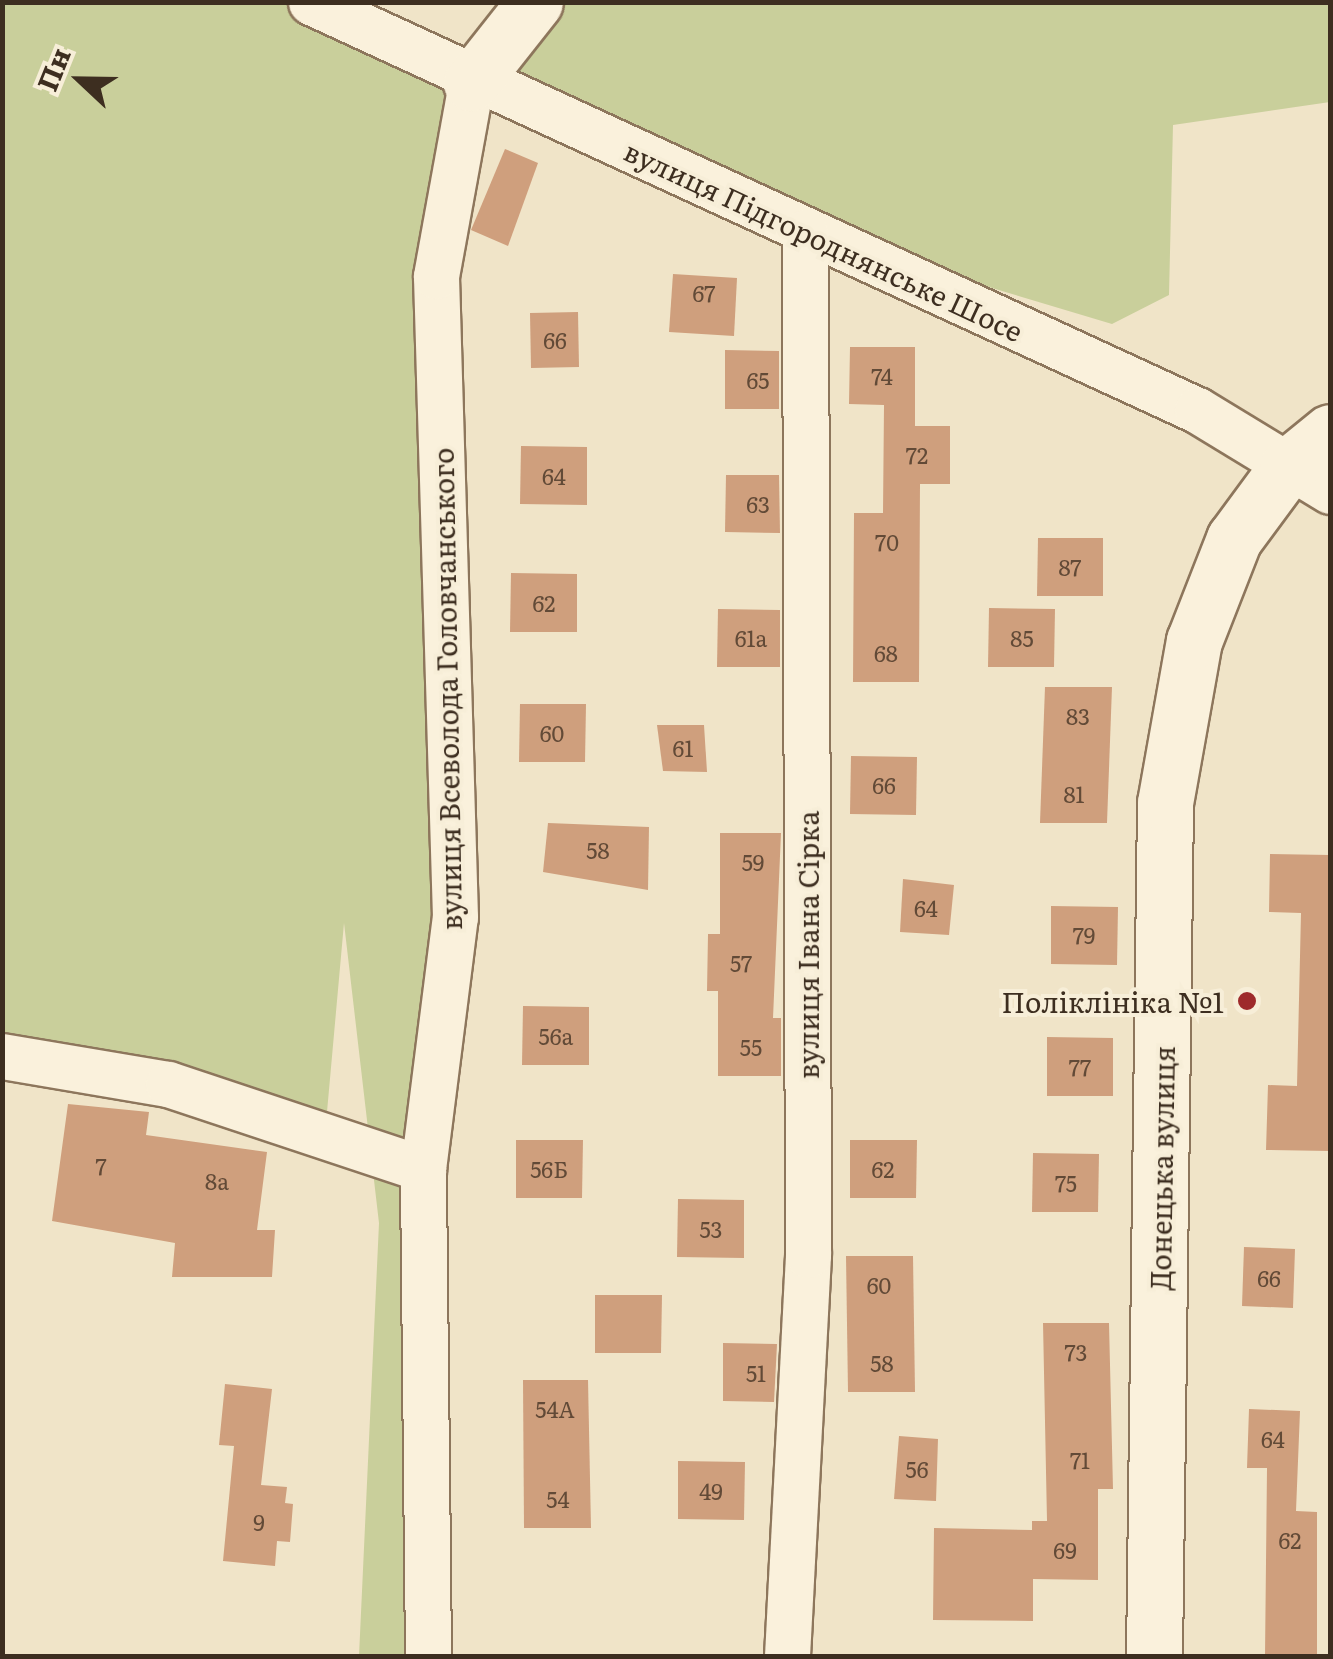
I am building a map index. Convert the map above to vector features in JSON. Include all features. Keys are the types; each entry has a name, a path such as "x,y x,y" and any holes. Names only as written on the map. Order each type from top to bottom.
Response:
{"street":[{"name":"вулиця Підгороднянське Шосе","path":"312,2 471,83 1197,410 1309,479"},
{"path":"471,83 535,2"},
{"name":"вулиця Всеволода Головчанського","path":"428,1656 424,1170 455,917 436,276 471,83"},
{"name":"вулиця Івана Сірка","path":"787,1656 808,1255 805,232"},
{"name":"Донецька вулиця","path":"1154,1656 1165,804 1194,641 1234,539 1309,479 1330,432"},
{"path":"2,1056 168,1084 424,1170"}],"green space":[{"path":"2,3 311,3 470,83 535,3 1330,3 1330,102 1173,125 1169,295 1112,324 805,232 472,83 436,276 455,917 423,1169 428,1656 359,1656 379,1223 344,923 327,1112 3,1056"}],"building":[{"path":"505,149 538,163 508,246 471,230"},
{"path":"673,274 737,278 734,336 669,332"},
{"path":"578,312 579,367 531,368 530,313"},
{"path":"850,347 915,347 915,426 950,426 950,484 920,484 919,682 853,682 854,513 883,513 884,405 849,404"},
{"path":"725,350 779,351 779,409 725,409"},
{"path":"521,446 587,447 587,505 520,504"},
{"path":"726,475 779,475 780,533 725,532"},
{"path":"1038,538 1103,538 1103,596 1037,596"},
{"path":"511,573 577,574 577,632 510,632"},
{"path":"989,608 1055,609 1054,667 988,667"},
{"path":"718,609 780,610 780,667 717,667"},
{"path":"1045,687 1112,687 1107,823 1040,823"},
{"path":"520,704 586,704 585,762 519,762"},
{"path":"657,725 704,725 707,772 663,771"},
{"path":"851,756 917,757 916,815 850,814"},
{"path":"548,823 649,827 648,890 543,872"},
{"path":"720,833 781,833 773,1018 781,1018 781,1076 718,1076 718,991 707,991 708,934 720,934"},
{"path":"1270,854 1330,855 1330,1151 1266,1150 1268,1085 1297,1086 1301,913 1269,912"},
{"path":"903,879 954,885 949,935 900,932"},
{"path":"1051,906 1118,907 1117,965 1051,964"},
{"path":"523,1006 589,1007 589,1065 522,1065"},
{"path":"1047,1037 1113,1038 1113,1096 1047,1096"},
{"path":"68,1104 149,1112 146,1135 267,1152 257,1230 275,1230 272,1277 172,1277 175,1243 52,1221"},
{"path":"516,1140 583,1140 582,1198 516,1198"},
{"path":"850,1140 917,1140 916,1198 850,1198"},
{"path":"1033,1153 1099,1154 1098,1212 1032,1212"},
{"path":"678,1199 744,1200 744,1258 677,1257"},
{"path":"1244,1247 1295,1249 1293,1308 1242,1306"},
{"path":"846,1256 913,1256 915,1392 848,1392"},
{"path":"595,1295 662,1295 661,1353 595,1353"},
{"path":"1043,1323 1109,1323 1113,1489 1098,1489 1098,1580 1033,1579 1033,1621 933,1620 934,1528 1032,1530 1032,1521 1047,1521"},
{"path":"723,1343 777,1344 774,1402 723,1401"},
{"path":"523,1380 588,1380 591,1528 524,1528"},
{"path":"225,1384 272,1389 261,1485 287,1487 285,1503 293,1504 290,1542 277,1541 275,1566 223,1561 234,1446 219,1445"},
{"path":"1249,1409 1300,1411 1296,1511 1317,1512 1317,1656 1265,1656 1267,1468 1247,1468"},
{"path":"899,1436 938,1439 936,1501 894,1499"},
{"path":"678,1461 745,1462 744,1520 678,1519"}],"place":[{"name":"Поліклініка №1","path":"1247,1001"}]}
